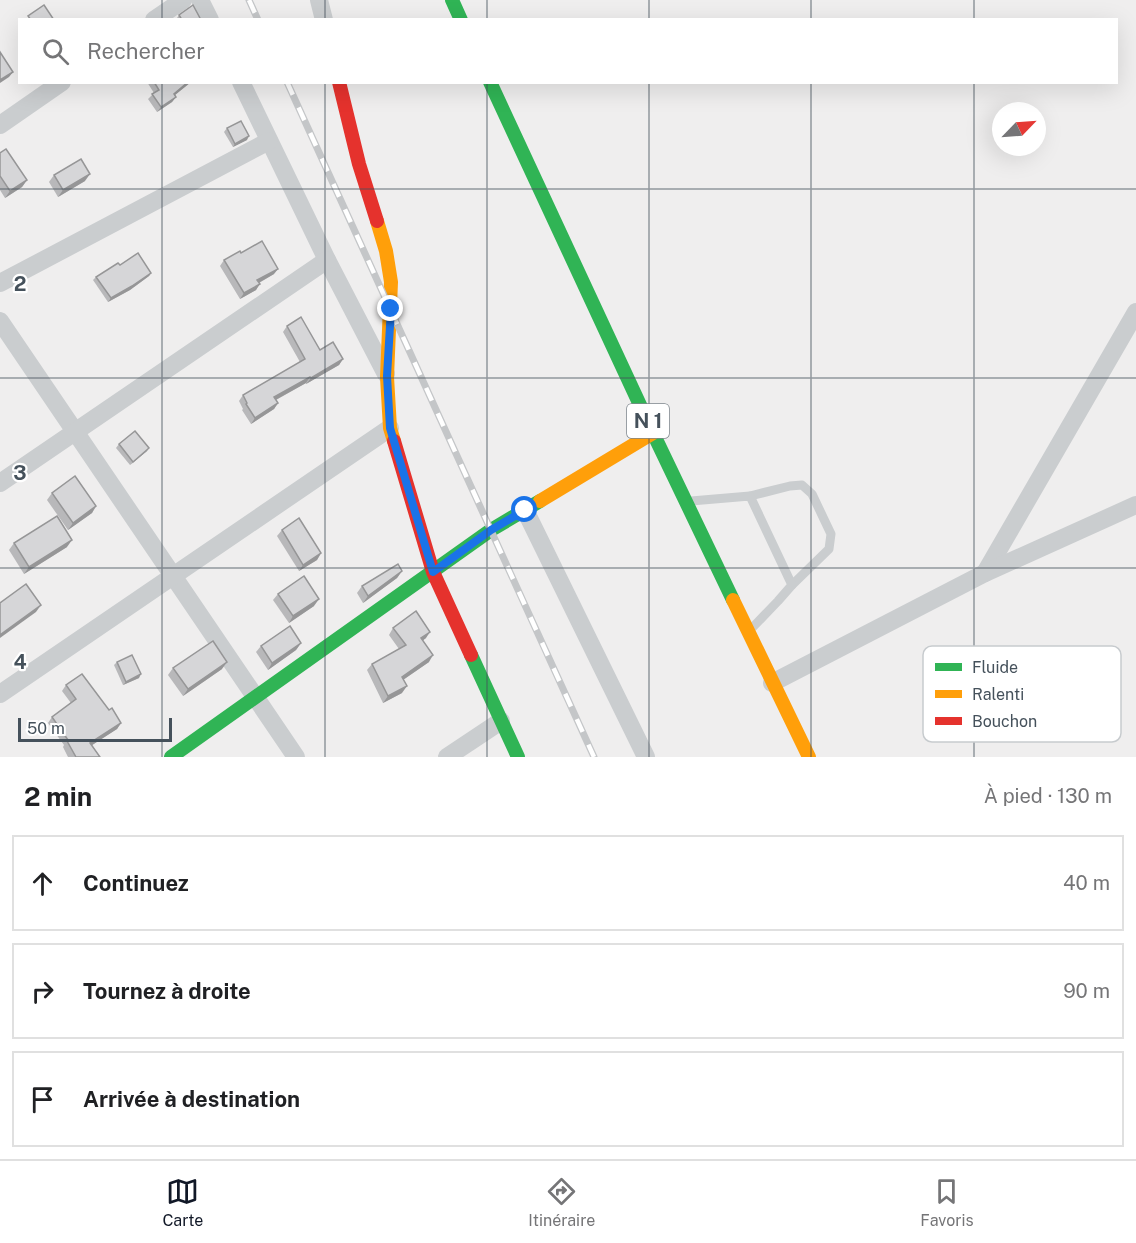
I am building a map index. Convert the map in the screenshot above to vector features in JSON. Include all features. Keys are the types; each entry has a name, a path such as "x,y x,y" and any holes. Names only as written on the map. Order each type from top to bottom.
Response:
{"main road":[{"path":"452,0 460,18"},
{"path":"339,84 359,164 386,251 391,282 387,376 390,428 433,572 518,757"},
{"name":"N 1","path":"491,84 653,433 808,757"},
{"path":"171,757 491,530 653,433"}],"street":[{"path":"157,18 183,0"},
{"path":"201,0 209,18"},
{"path":"319,0 324,18"},
{"path":"0,125 59,84"},
{"path":"242,84 327,260 387,376"},
{"path":"0,283 269,141"},
{"path":"0,483 327,260"},
{"path":"985,573 1136,312"},
{"path":"0,321 296,757"},
{"path":"0,694 390,428"},
{"path":"772,683 985,573 1136,505"},
{"path":"525,510 646,757"},
{"path":"447,757 501,721"}],"lane":[{"path":"686,501 750,496 802,485 812,494 831,534 829,549 748,632"},
{"path":"750,496 792,585"}],"building":[{"path":"44,5 53,18 30,18 28,16"},
{"path":"193,5 200,18 181,18 179,15"},
{"path":"0,52 13,72 0,80"},
{"path":"155,84 186,84 174,94 176,97 161,107 152,94 159,90"},
{"path":"241,121 249,136 235,144 227,128"},
{"path":"6,149 27,180 10,191 0,176 0,153"},
{"path":"81,159 90,174 63,190 54,175"},
{"path":"262,241 278,269 257,280 260,284 244,293 224,260"},
{"path":"138,253 151,273 111,298 96,277"},
{"path":"301,317 320,350 333,342 343,359 274,397 278,403 255,418 243,395 305,359 287,326"},
{"path":"135,431 149,448 133,462 119,444"},
{"path":"75,476 96,506 73,523 52,493"},
{"path":"57,516 72,540 29,567 14,543"},
{"path":"299,518 321,553 303,565 282,530"},
{"path":"398,564 402,571 368,596 362,586"},
{"path":"304,576 319,599 293,616 278,594"},
{"path":"26,584 41,605 0,635 0,603"},
{"path":"416,611 430,632 421,638 433,655 402,677 407,686 388,696 372,664 406,645 393,628"},
{"path":"290,626 301,643 272,663 261,646"},
{"path":"213,641 227,662 188,689 173,668"},
{"path":"132,655 141,674 126,682 117,662"},
{"path":"82,674 109,710 112,708 121,723 90,743 100,757 76,757 68,740 52,717 76,699 66,685"}],"railway":[{"path":"249,0 257,18"},
{"path":"288,84 594,757"}],"traffic: fast":[{"path":"452,0 460,18"},
{"path":"491,84 733,600"},
{"path":"171,757 491,530 540,501"},
{"path":"471,655 518,757"}],"traffic: slow":[{"path":"377,221 386,251 391,282 387,377 390,428 394,441"},
{"path":"540,501 653,433"},
{"path":"733,600 809,757"}],"traffic: jam":[{"path":"339,84 359,164 377,221"},
{"path":"394,441 433,572 471,655"}],"route":[{"path":"391,309 387,376 390,428 433,572 491,530 525,510"}]}
